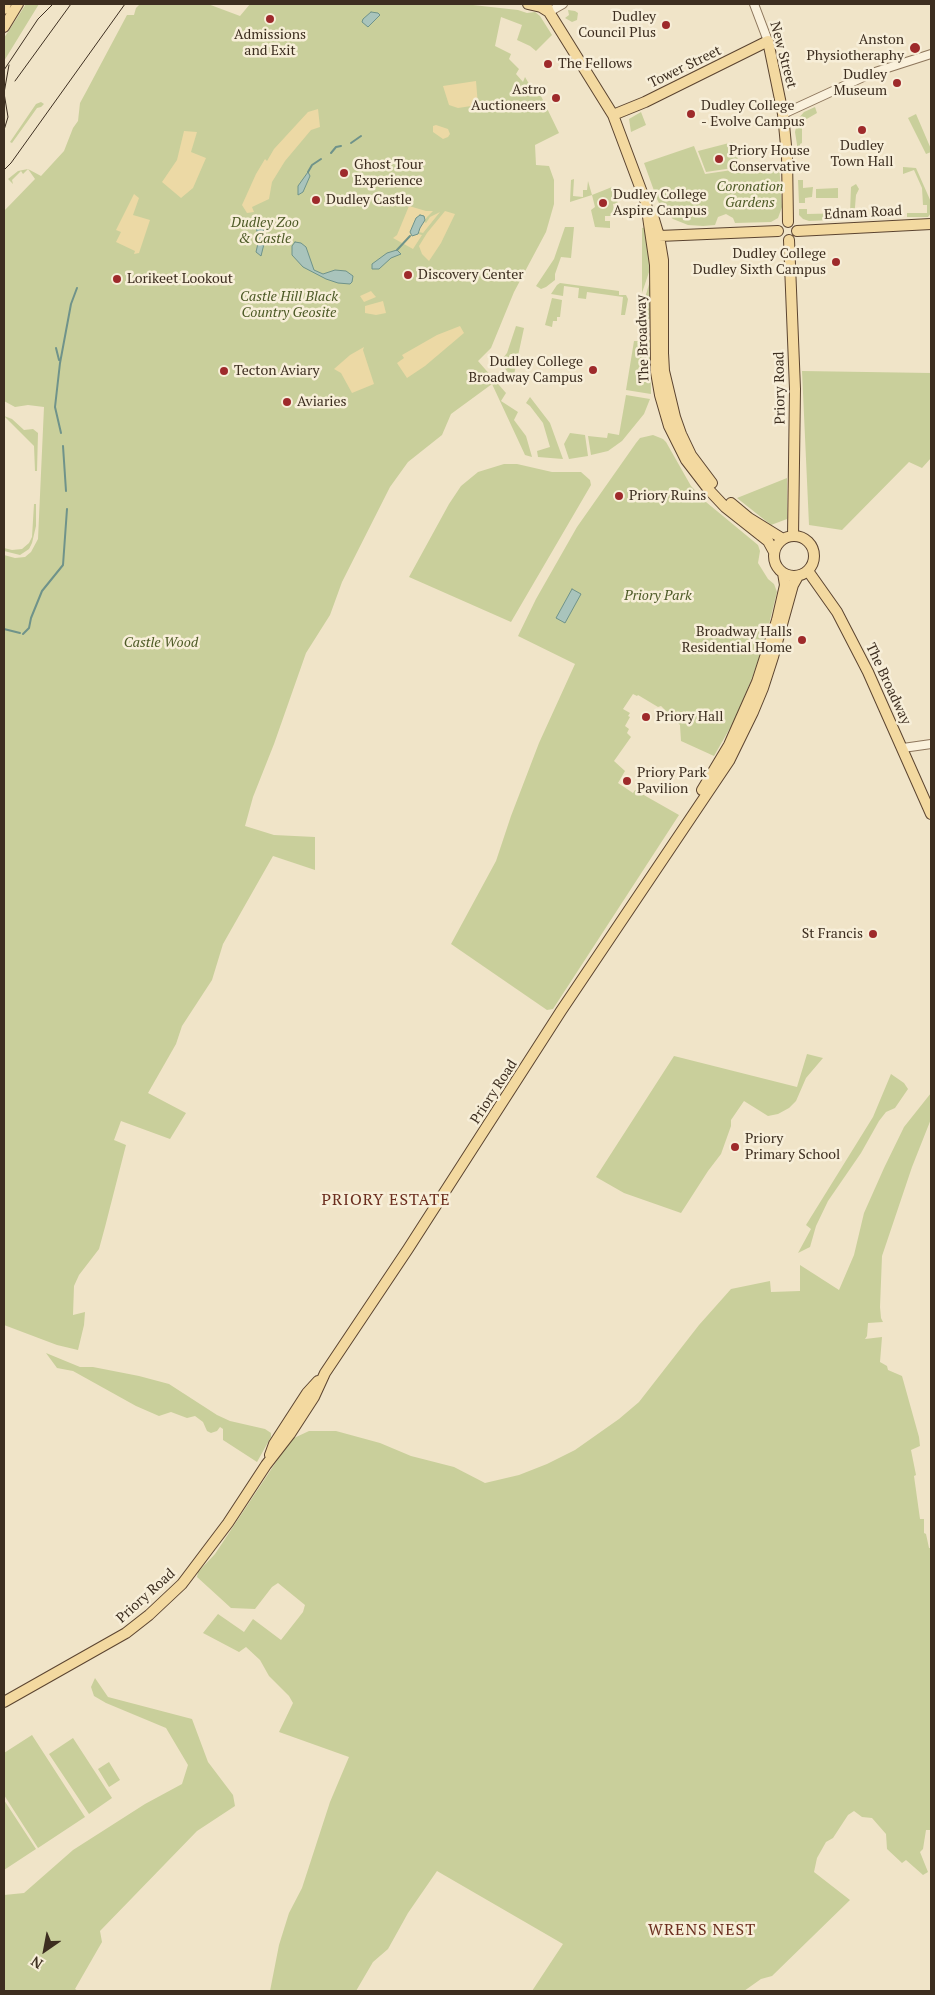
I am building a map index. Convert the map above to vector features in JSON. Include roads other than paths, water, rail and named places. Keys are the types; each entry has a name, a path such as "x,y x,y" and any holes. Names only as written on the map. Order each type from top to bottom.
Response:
{"main road":[{"path":"4,9 6,4"},
{"path":"4,27 18,4"},
{"path":"528,4 547,8"},
{"name":"The Broadway","path":"547,8 613,115 646,203 659,230 663,260 662,353 664,371 681,434 691,455 717,489 749,518 788,538"},
{"name":"New Street","path":"768,41 783,114"},
{"name":"Tower Street","path":"613,115 645,102 768,41"},
{"path":"783,114 787,156 788,222"},
{"name":"The Broadway","path":"646,203 652,240 656,372 660,395 671,431 686,460 709,490 725,507 768,541 774,552"},
{"path":"788,222 793,224 797,230 794,237 789,240 782,238 778,231 780,225 788,222"},
{"name":"Ednam Road","path":"797,230 931,224"},
{"path":"655,295 659,290 657,234 659,230 686,233 778,231"},
{"name":"Priory Road","path":"788,538 795,388 789,240"},
{"path":"788,538 804,539 812,548 814,557 808,571 798,576 783,574 774,561 774,552 779,542 788,538"},
{"name":"The Broadway","path":"808,571 837,612 868,672 931,814"},
{"name":"Priory Road","path":"685,825 689,811 723,756 749,702 777,620 785,585 783,574"},
{"name":"Priory Road","path":"4,1702 126,1633 149,1615 188,1576 228,1523 266,1465 290,1434 314,1397 325,1373 408,1249 561,1011 729,761 753,712 773,658 793,585 798,576"}],"street":[{"path":"547,8 563,4"},
{"name":"New Street","path":"754,4 768,41"},
{"path":"783,114 872,73 931,54"},
{"path":"903,748 931,744"}],"water":[{"path":"371,12 380,15 368,27 362,22"},
{"path":"308,172 310,176 303,192 298,195 298,186"},
{"path":"420,215 424,216 425,220 418,234 412,236 410,232 416,218"},
{"path":"254,219 261,219 263,223 264,244 261,256 256,252 259,239"},
{"path":"295,242 301,243 306,247 314,270 323,274 335,270 346,271 353,276 352,282 350,284 338,283 303,267 292,255 292,246"},
{"path":"397,250 401,254 391,258 379,269 372,269 372,264 387,253"},
{"path":"572,589 581,594 565,623 556,618"}],"waterway":[{"path":"351,143 361,136"},
{"path":"331,153 336,147 341,146"},
{"path":"308,172 312,165 321,159"},
{"path":"397,250 410,236"},
{"path":"61,433 55,407 60,363 71,304 77,288"},
{"path":"56,348 59,360"},
{"path":"252,369 263,369"},
{"path":"63,446 66,491"},
{"path":"23,634 29,628 42,591 63,565 67,509"},
{"path":"4,629 20,633"}],"tram line":[{"path":"4,70 38,19 53,4"},
{"path":"15,81 71,4"},
{"path":"4,170 11,163 125,4"},
{"path":"4,130 8,117 4,93 9,65"}],"place":[{"name":"Admissions and Exit","path":"270,19"},
{"name":"Dudley Council Plus","path":"666,25"},
{"name":"Anston Physiotheraphy","path":"915,48"},
{"name":"The Fellows","path":"548,64"},
{"name":"Dudley Museum","path":"897,83"},
{"name":"Astro Auctioneers","path":"556,98"},
{"name":"Dudley College - Evolve Campus","path":"691,114"},
{"name":"Dudley Town Hall","path":"862,130"},
{"name":"Priory House Conservative","path":"719,159"},
{"name":"Ghost Tour Experience","path":"344,173"},
{"name":"Dudley Castle","path":"316,200"},
{"name":"Dudley College Aspire Campus","path":"603,203"},
{"name":"Dudley College Dudley Sixth Campus","path":"836,262"},
{"name":"Discovery Center","path":"408,275"},
{"name":"Lorikeet Lookout","path":"117,279"},
{"name":"Dudley College Broadway Campus","path":"593,370"},
{"name":"Tecton Aviary","path":"224,371"},
{"name":"Aviaries","path":"287,402"},
{"name":"Priory Ruins","path":"619,496"},
{"name":"Broadway Halls Residential Home","path":"802,640"},
{"name":"Priory Hall","path":"646,717"},
{"name":"Priory Park Pavilion","path":"627,781"},
{"name":"St Francis","path":"873,934"},
{"name":"Priory Primary School","path":"735,1147"}],"district":[{"name":"PRIORY ESTATE","path":"386,1200"},
{"name":"WRENS NEST","path":"702,1930"}],"park label":[{"name":"Coronation Gardens","path":"750,196"},
{"name":"Dudley Zoo & Castle","path":"265,232"},
{"name":"Castle Hill Black Country Geosite","path":"289,306"},
{"name":"Priory Park","path":"658,596"},
{"name":"Castle Wood","path":"161,643"}]}
